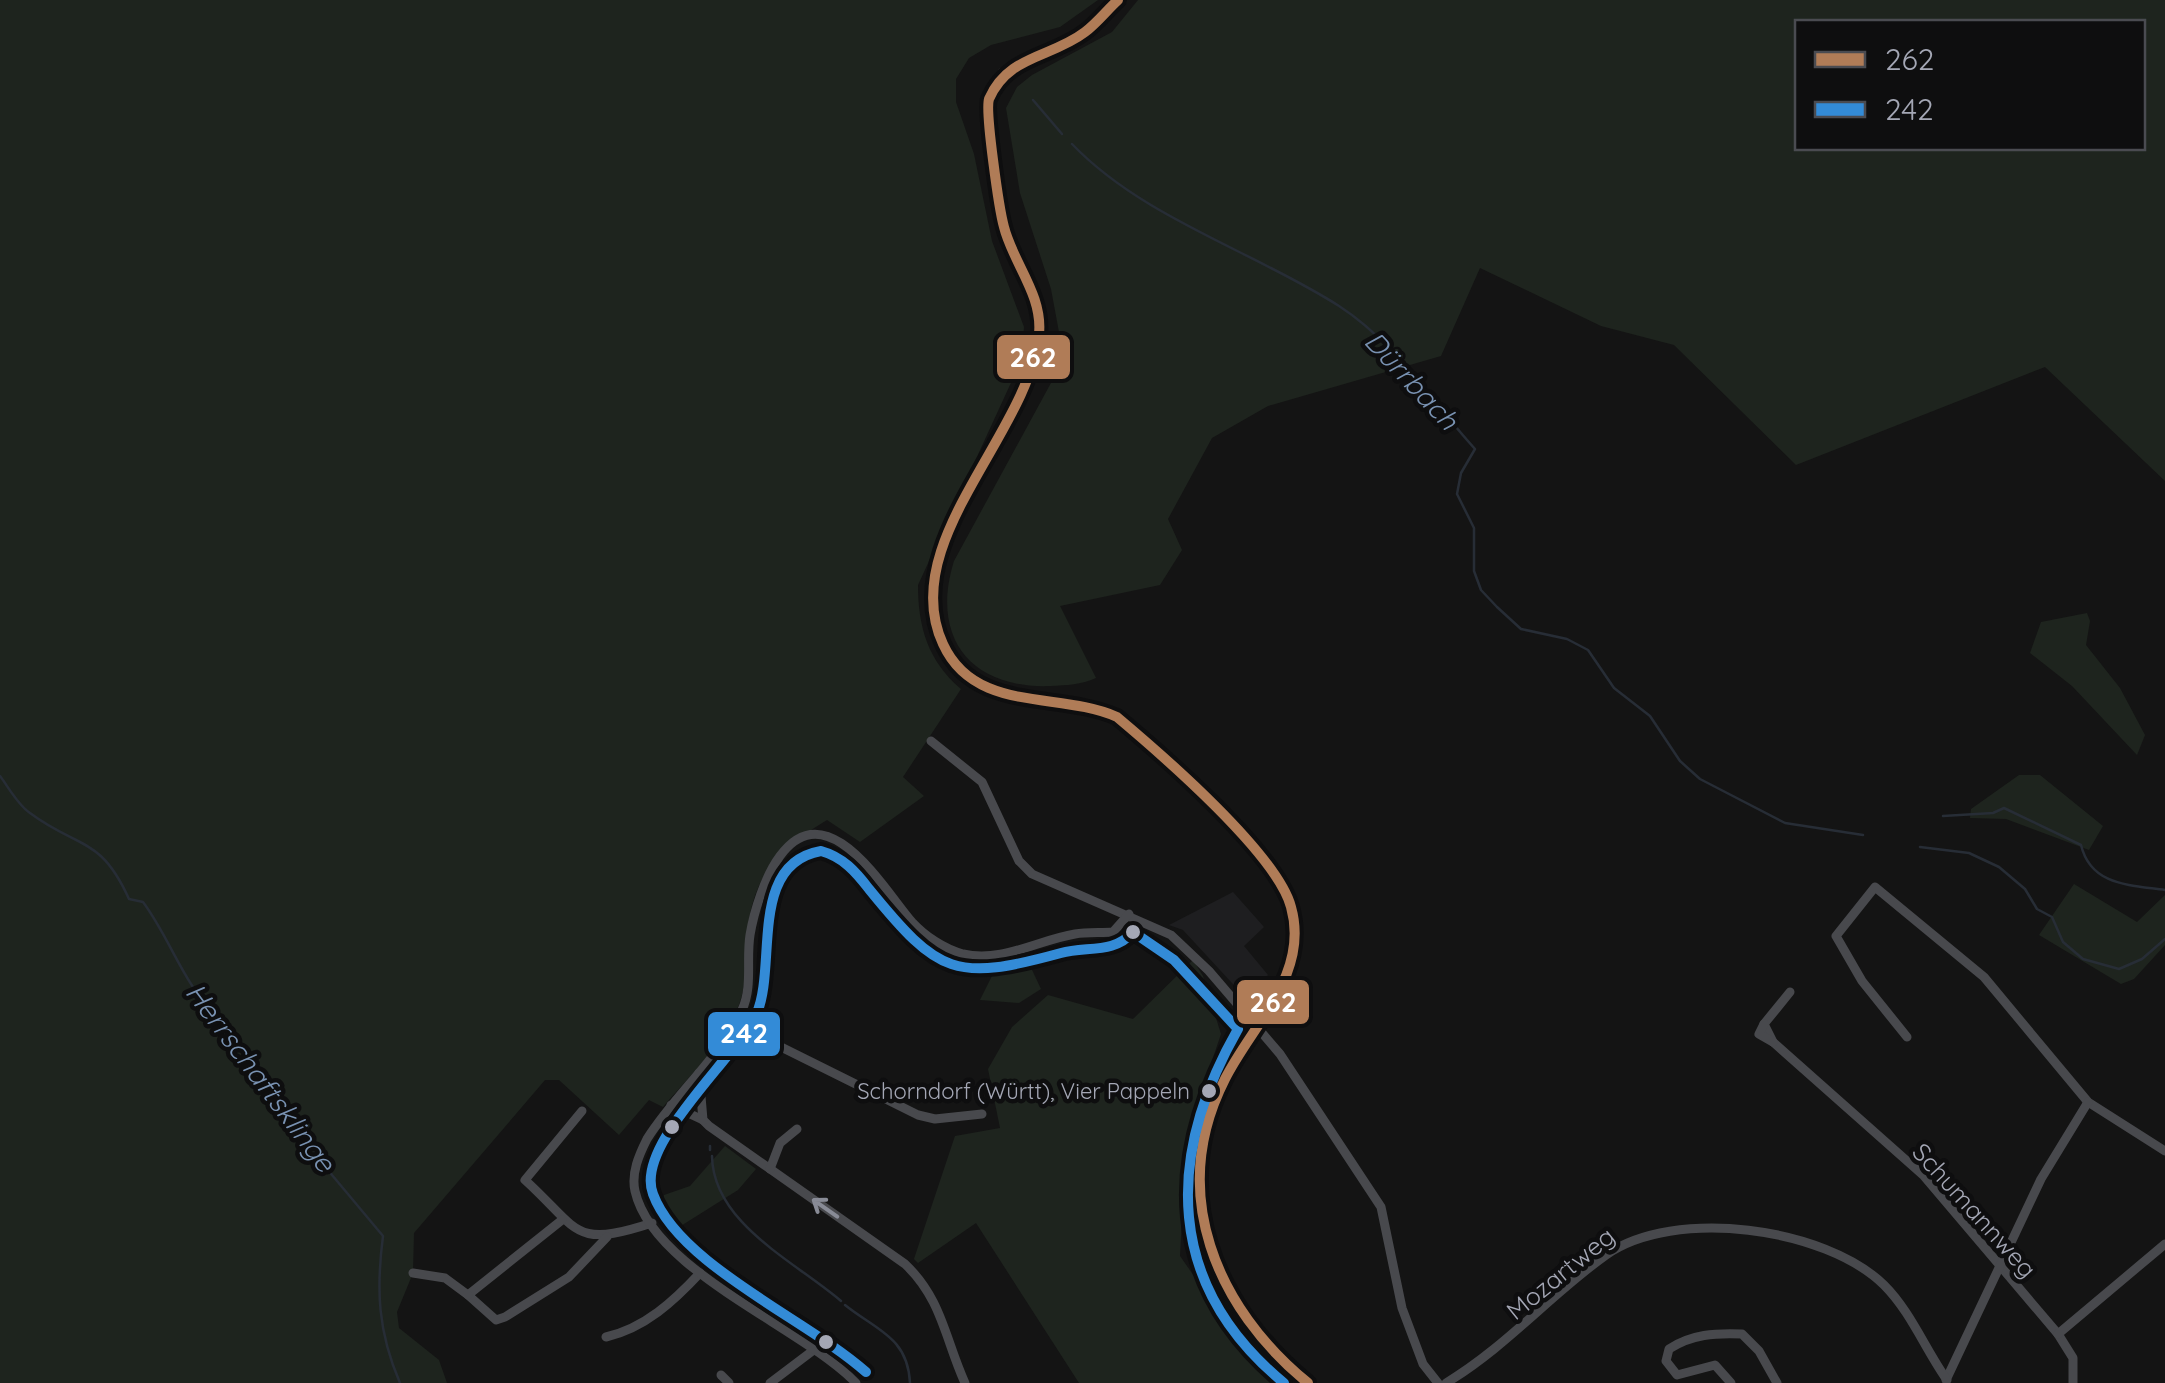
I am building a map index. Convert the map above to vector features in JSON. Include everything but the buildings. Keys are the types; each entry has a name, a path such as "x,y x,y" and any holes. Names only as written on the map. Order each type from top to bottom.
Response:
{"main road":[{"path":"1118,0 1084,33 1018,62 992,87 986,121 1004,229 1031,287 1040,332 1031,368 936,562 931,615 949,657 986,688 1012,697 1092,705 1116,717 1273,872 1290,900 1295,952 1284,986 1223,1081 1208,1124 1201,1165 1204,1228 1217,1272 1242,1318 1275,1357 1308,1383"}],"street":[{"path":"931,740 982,782 1019,861 1032,874 1171,935 1210,971 1314,1100 1381,1208 1402,1308 1422,1364 1438,1383"},
{"path":"856,1383 815,1348 700,1272 652,1224 635,1194 638,1157 671,1105 722,1046 748,993 750,934 782,852 809,838 835,838 848,847 914,923 937,942 964,954 997,956 1074,934 1113,932 1129,914"},
{"path":"1907,1037 1832,940 1875,886 1984,977 2088,1102 2165,1151"},
{"name":"Schumannweg","path":"1790,992 1764,1024 1773,1042 1924,1176 2058,1334 2073,1358 2073,1383"},
{"path":"722,1046 754,1039 771,1042 935,1120 982,1114"},
{"path":"699,1073 703,1120"},
{"path":"1946,1381 2041,1179 2088,1102"},
{"path":"671,1105 703,1120 905,1264 925,1284 941,1310 965,1383"},
{"path":"582,1111 525,1180 562,1220 588,1236 607,1237 652,1224"},
{"path":"770,1170 780,1143 797,1129"},
{"path":"468,1294 562,1220"},
{"name":"Mozartweg","path":"1446,1383 1506,1343 1605,1256 1631,1240 1689,1227 1736,1230 1836,1253 1881,1282 1901,1304 1946,1381"},
{"path":"413,1273 445,1278 496,1320 568,1277 607,1237"},
{"path":"2058,1334 2165,1244"},
{"path":"606,1337 622,1333 671,1304 700,1272"},
{"path":"1731,1383 1715,1365 1678,1375 1666,1361 1669,1349 1714,1332 1742,1334 1759,1351 1777,1383"},
{"path":"770,1383 815,1348"}],"shaded area":[{"path":"0,0 1098,0 1060,27 991,45 969,58 956,79 956,102 974,154 992,241 1024,327 1021,361 918,585 927,642 940,667 961,689 903,777 924,796 860,842 827,820 771,865 750,912 744,987 737,1011 708,1055 663,1107 649,1100 619,1135 559,1080 545,1080 414,1233 413,1273 397,1312 399,1328 439,1360 447,1383 0,1383"},
{"path":"1138,0 2165,0 2165,481 2045,367 1796,465 1674,345 1601,326 1480,268 1441,356 1268,406 1212,438 1168,519 1182,550 1160,585 1060,606 1096,678 1050,686 998,679 963,654 953,635 948,589 954,561 1064,359 1051,289 1020,193 1006,108 1017,87 1112,32"},
{"path":"2087,613 2090,621 2086,645 2120,688 2145,735 2137,755 2072,686 2030,653 2041,622"},
{"path":"2019,775 2040,775 2103,826 2089,850 2006,819 1970,818 1971,809"},
{"path":"2074,884 2137,922 2165,895 2165,945 2134,979 2121,984 2039,935"},
{"path":"1233,892 1264,927 1244,946 1268,975 1244,996 1183,930 1169,925"},
{"path":"1025,955 1041,989 1019,1003 980,1000 998,964"},
{"path":"1193,960 1203,976 1221,1034 1186,1138 1180,1256 1245,1349 1281,1383 1079,1383 976,1223 918,1263 914,1259 955,1136 1000,1128 988,1069 1012,1027 1048,995 1133,1019"},
{"path":"725,1146 756,1169 738,1190 676,1229 658,1209 664,1195 690,1186"}],"waterway":[{"name":"Dürrbach","path":"1033,100 1062,134"},
{"name":"Dürrbach","path":"1072,144 1132,193 1339,306 1395,354 1475,449 1461,473 1457,494 1474,528 1474,571 1481,590 1521,629 1567,639 1588,650 1614,688 1650,716 1680,761 1700,779 1785,823 1863,835"},
{"name":"Herrschaftsklinge","path":"0,776 26,810 98,853 129,899 143,902 197,993 221,1020 332,1175 383,1236 381,1311 387,1346 400,1383"},
{"path":"1943,816 1993,813 2004,808 2081,845 2093,869 2103,876 2165,890"},
{"name":"Dürrbach","path":"1920,847 1969,853 1999,867 2025,889 2037,909 2052,917 2063,942 2083,959 2119,969 2142,959 2165,939"},
{"path":"712,1156 716,1180 741,1221 841,1301"},
{"path":"845,1305 897,1345 908,1367 910,1383"}],"transit line":[{"name":"262","path":"1118,0 1072,41 1007,74 989,99 1002,217 1032,292 1039,334 1030,372 1013,410 950,527 937,567 933,605 943,644 957,666 997,691 1117,717 1215,806 1281,885 1291,907 1295,931 1292,955 1286,977 1225,1079 1208,1122 1201,1164 1202,1206 1210,1246 1226,1284 1248,1320 1308,1383"},
{"name":"242","path":"866,1372 717,1268 689,1244 667,1220 653,1194 651,1174 671,1128 756,1015 762,995 769,920 783,876 798,860 821,851 848,866 914,939 952,964 972,968 1025,962 1117,944 1133,932 1174,960 1238,1029 1214,1077 1198,1125 1189,1171 1189,1217 1198,1262 1216,1304 1245,1345 1284,1383"}],"place":[{"name":"Schorndorf (Württ), Vier Pappeln","path":"1209,1091"}]}
